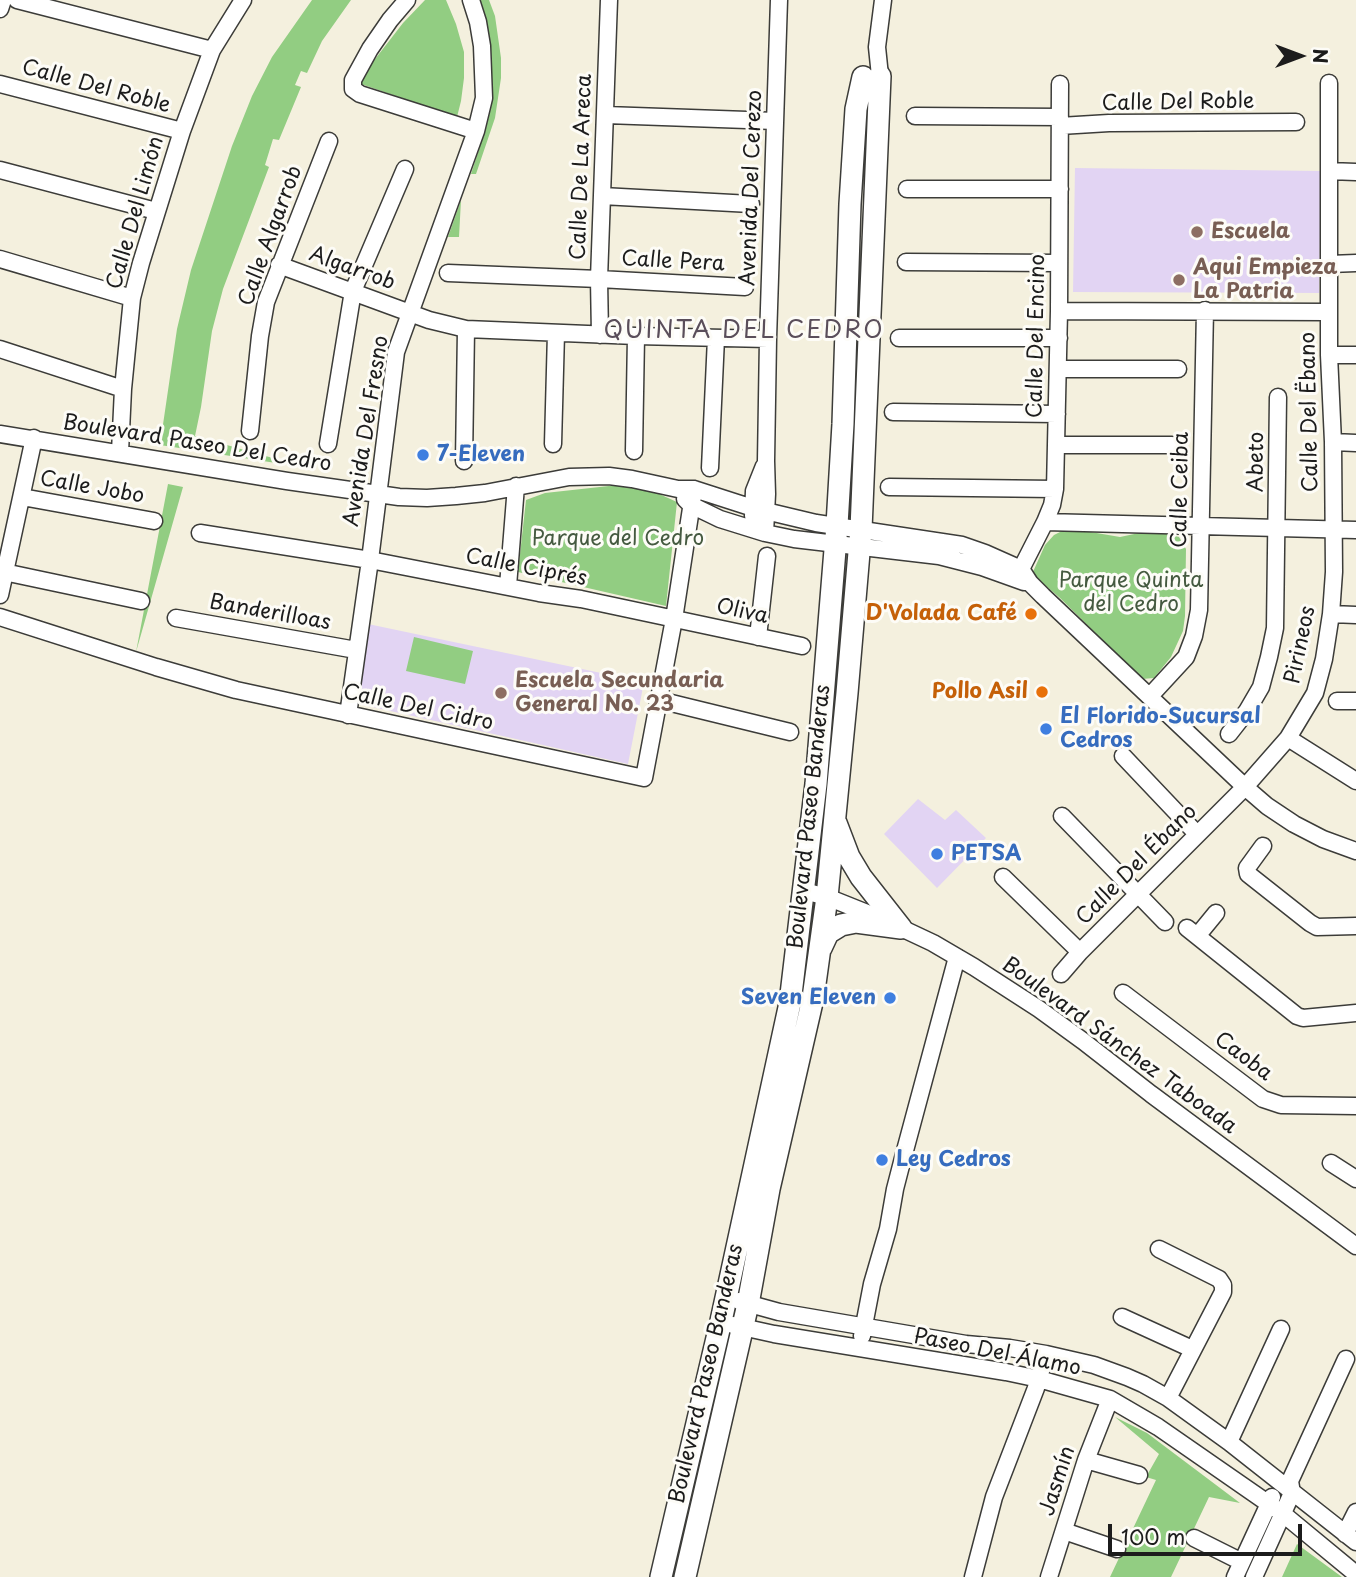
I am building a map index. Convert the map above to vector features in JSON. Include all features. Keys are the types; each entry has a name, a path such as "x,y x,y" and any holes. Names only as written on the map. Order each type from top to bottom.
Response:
{"main road":[{"name":"Boulevard Paseo Banderas","path":"661,1577 721,1321 790,1003 816,784 836,534 856,109 872,76"},
{"name":"Boulevard Paseo Banderas","path":"685,1577 743,1328 769,1189 813,998 827,897 860,537 872,76"},
{"path":"834,819 861,877 901,928"},
{"path":"820,951 828,933 841,925 856,922 901,928"}],"street":[{"path":"0,9 3,0"},
{"path":"17,0 212,50"},
{"name":"Calle Del Limón","path":"120,452 132,298 156,211 212,50 243,0"},
{"path":"407,0 370,50 354,80 353,89 360,94 476,131"},
{"name":"Avenida Del Fresno","path":"348,715 396,352 476,131 484,98 484,69 478,22 471,0"},
{"name":"Calle De La Areca","path":"600,335 599,279 609,0"},
{"name":"Avenida Del Cerezo","path":"759,531 760,510 754,491 766,461 779,0"},
{"name":"Boulevard Paseo Banderas","path":"872,76 883,0"},
{"path":"881,17 897,0"},
{"name":"Calle Del Ëbano","path":"1329,83 1329,355 1333,529"},
{"name":"Calle Del Roble","path":"0,84 182,131"},
{"name":"Calle Del Encino","path":"1022,577 1052,505 1055,489 1059,338 1060,84"},
{"path":"606,115 775,121"},
{"name":"Calle Del Roble","path":"915,116 1109,123 1296,122"},
{"name":"Calle Algarrob","path":"250,431 266,302 329,141"},
{"path":"328,444 353,291 404,169"},
{"path":"0,170 156,211"},
{"path":"1329,171 1356,172"},
{"path":"907,189 1060,189"},
{"path":"602,196 751,204"},
{"path":"0,258 132,298"},
{"path":"906,262 1059,263"},
{"path":"1330,264 1356,263"},
{"name":"Algarrob","path":"279,265 429,320 466,329 768,339"},
{"name":"Calle Pera","path":"448,273 745,287"},
{"path":"1059,310 1329,312"},
{"name":"Calle Ceiba","path":"1150,696 1185,657 1194,636 1199,610 1205,310"},
{"path":"464,461 466,329"},
{"path":"553,444 556,333"},
{"path":"634,452 636,336"},
{"path":"710,468 716,338"},
{"path":"899,338 1059,338"},
{"path":"0,349 123,389"},
{"path":"1329,355 1356,355"},
{"path":"1058,369 1178,369"},
{"name":"Abeto","path":"1229,734 1261,687 1275,628 1278,397"},
{"path":"893,412 1057,414"},
{"name":"Boulevard Paseo Del Cedro","path":"0,434 399,497 427,498 485,492 569,477 609,476 658,484 687,495"},
{"path":"0,595 34,438"},
{"path":"1333,442 1356,443"},
{"path":"1057,445 1172,445"},
{"path":"508,586 516,486"},
{"path":"889,487 1055,489"},
{"path":"687,495 816,523 836,534"},
{"path":"687,495 720,519 759,531 794,539 836,534 860,537 1022,577 1267,806 1323,839 1356,851"},
{"name":"Calle Del Cidro","path":"0,617 222,686 644,778 674,619 687,495"},
{"name":"Calle Jobo","path":"22,497 154,521"},
{"path":"1045,522 1356,530"},
{"name":"Pirineos","path":"1245,787 1288,738 1315,693 1331,614 1333,529"},
{"name":"Calle Ciprés","path":"200,533 370,560 674,619"},
{"path":"758,637 767,556"},
{"path":"4,572 141,601"},
{"path":"1331,614 1356,615"},
{"name":"Banderilloas","path":"176,618 356,650"},
{"name":"Oliva","path":"674,619 802,646"},
{"path":"659,700 790,732"},
{"path":"1337,701 1356,701"},
{"path":"1288,738 1356,781"},
{"path":"1123,756 1197,834"},
{"name":"Calle Del Ébano","path":"1061,974 1245,787"},
{"path":"1062,816 1165,922"},
{"path":"1262,845 1247,867 1248,874 1317,927 1356,926"},
{"path":"1003,877 1080,952"},
{"name":"Boulevard Sánchez Taboada","path":"804,891 827,897 901,928 957,957 1051,1017 1356,1245"},
{"path":"1216,913 1192,931 1297,1016 1303,1018 1356,1013"},
{"path":"859,1349 872,1284 888,1230 895,1189 957,957"},
{"name":"Caoba","path":"1124,993 1263,1099 1281,1105 1356,1106"},
{"path":"1331,1163 1356,1179"},
{"path":"1159,1249 1219,1279 1223,1285 1223,1292 1168,1398"},
{"name":"Paseo Del Álamo","path":"726,1296 779,1312 966,1344 1046,1354 1094,1365 1143,1384 1168,1398 1287,1486 1351,1538"},
{"path":"1122,1317 1192,1349"},
{"name":"Paseo Del Álamo","path":"721,1321 743,1328 859,1349 1006,1372 1110,1399 1158,1427 1275,1509 1356,1574"},
{"path":"1228,1442 1281,1329"},
{"path":"1006,1372 1010,1348"},
{"path":"973,1577 995,1497 1046,1354"},
{"path":"1194,1538 1239,1570 1287,1486 1346,1359"},
{"name":"Jasmín","path":"1049,1577 1086,1460 1110,1399"},
{"path":"1086,1460 1139,1475"},
{"path":"1254,1577 1275,1509"},
{"path":"1351,1538 1356,1512"},
{"path":"1064,1531 1117,1549"}],"shaded area":[{"name":"Escuela","path":"1075,168 1321,171 1319,293 1073,292"},
{"name":"Escuela Secundaria General No. 23","path":"368,624 644,682 628,764 359,704"},
{"name":"PETSA","path":"918,799 945,820 956,810 986,838 937,888 884,834"}],"green space":[{"path":"312,0 351,0 322,41 307,73 301,71 295,85 301,87 279,140 273,139 265,165 269,167 223,289 212,331 195,436 308,468 160,445 177,329 191,270 232,146 252,96 272,57"},
{"path":"425,0 446,0 464,52 464,78 457,117 361,84 372,63"},
{"path":"479,0 489,0 495,16 501,78 495,118 476,174 471,174 492,102 490,45"},
{"path":"461,200 459,237 448,237"},
{"path":"168,484 183,487 136,652"},
{"name":"Parque del Cedro","path":"618,485 648,489 677,502 666,606 518,572 526,500 545,493"},
{"name":"Parque Quinta del Cedro","path":"1064,530 1120,537 1139,533 1179,537 1186,549 1183,631 1171,657 1154,678 1142,679 1032,574 1045,545 1054,535"},
{"path":"414,637 473,651 465,684 406,671"},
{"path":"1115,1417 1147,1433 1240,1503 1209,1497 1171,1577 1110,1577 1156,1480 1146,1477 1159,1454"},
{"path":"1297,1544 1342,1577 1282,1577"}],"place":[{"name":"Escuela","path":"1197,232"},
{"name":"Aqui Empieza La Patria","path":"1179,280"},
{"name":"7-Eleven","path":"423,455"},
{"name":"D'Volada Café","path":"1031,614"},
{"name":"Pollo Asil","path":"1042,692"},
{"name":"Escuela Secundaria General No. 23","path":"501,693"},
{"name":"El Florido-Sucursal Cedros","path":"1046,729"},
{"name":"PETSA","path":"937,854"},
{"name":"Seven Eleven","path":"890,998"},
{"name":"Ley Cedros","path":"882,1160"}],"district":[{"name":"QUINTA DEL CEDRO","path":"744,331"}]}
